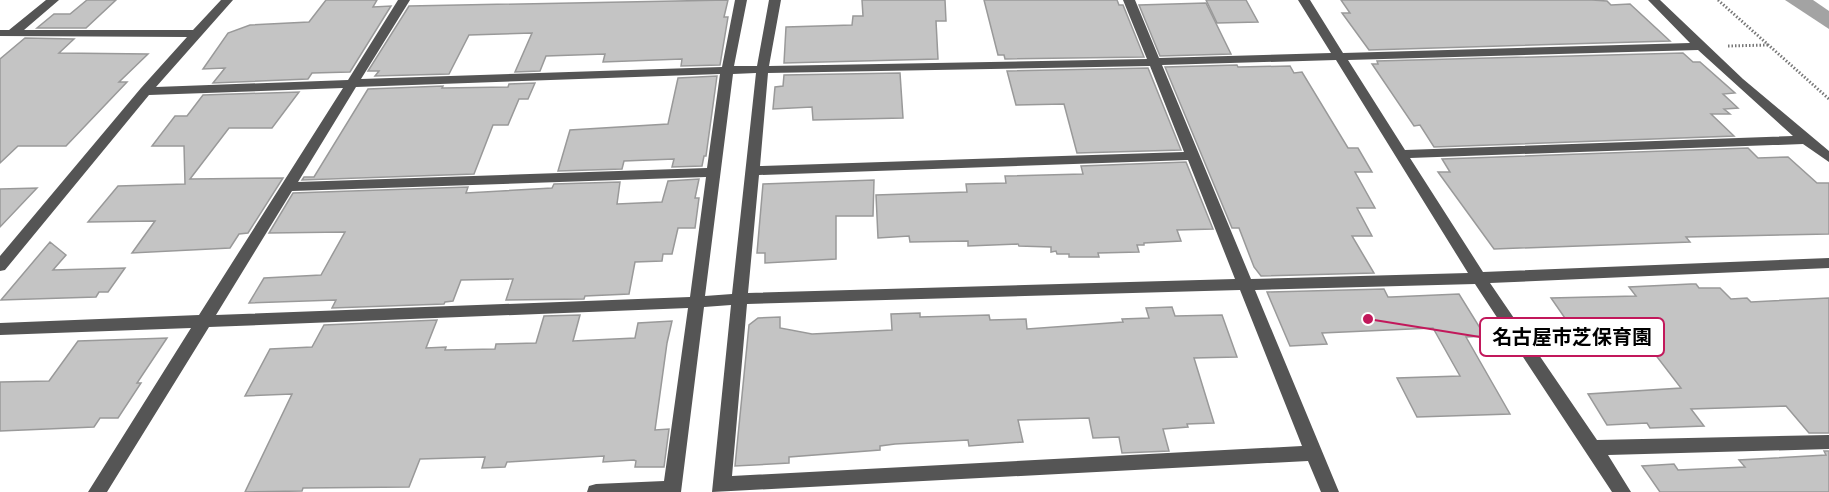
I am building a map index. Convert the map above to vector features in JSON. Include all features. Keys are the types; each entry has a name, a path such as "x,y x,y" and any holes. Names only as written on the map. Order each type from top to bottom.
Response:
{"street":[{"path":"0,43 6,33 53,0"},
{"path":"0,266 145,92 227,0"},
{"path":"97,492 404,0"},
{"path":"596,492 672,490 727,70 741,0"},
{"path":"775,0 762,70 721,489 1314,453"},
{"path":"1129,0 1330,492"},
{"path":"1304,0 1479,278 1622,492"},
{"path":"1654,0 1700,46 1829,158"},
{"path":"6,33 198,34"},
{"path":"145,92 353,82 727,70 1155,62 1700,46"},
{"path":"1400,154 1806,140"},
{"path":"752,171 1193,156"},
{"path":"287,187 714,172"},
{"path":"0,329 740,299 1479,278 1829,263"},
{"path":"1593,448 1829,442"}],"path":[{"path":"1718,0 1829,99"},
{"path":"1722,64 1736,56 1725,46 1768,45"}],"shaded area":[{"path":"1785,0 1813,0 1829,11 1829,29"}],"building":[{"path":"87,0 116,0 86,28 37,28 54,14 70,14"},
{"path":"326,0 377,0 373,7 391,6 350,72 312,73 308,79 213,83 225,68 203,69 228,33 250,25 309,22"},
{"path":"728,0 724,17 728,17 720,65 681,66 682,59 603,62 605,54 546,56 540,71 515,72 532,33 469,35 449,74 375,76 379,71 368,71 409,6"},
{"path":"862,0 945,0 946,21 936,21 938,59 784,63 786,27 852,25 853,16 863,16"},
{"path":"984,0 1117,0 1119,5 1123,5 1144,57 1005,59 1004,55 998,55"},
{"path":"1206,0 1246,0 1258,22 1217,23"},
{"path":"1341,0 1607,1 1611,5 1630,4 1670,41 1369,50 1342,13 1350,13"},
{"path":"1206,3 1231,54 1160,56 1139,5"},
{"path":"25,38 74,39 59,53 148,54 119,82 127,82 66,146 18,146 0,163 0,59"},
{"path":"1683,53 1693,62 1700,62 1735,93 1723,94 1738,108 1724,109 1730,114 1711,114 1734,136 1434,147 1420,125 1414,126 1372,64 1378,64 1377,61"},
{"path":"1237,65 1238,67 1290,66 1294,73 1302,72 1348,148 1358,148 1372,172 1355,172 1375,208 1357,208 1372,236 1352,236 1374,273 1261,276 1254,267 1239,228 1232,228 1165,67"},
{"path":"1148,68 1181,150 1077,153 1064,104 1016,105 1007,71"},
{"path":"900,73 903,118 813,120 812,107 773,109 775,87 783,86 784,75"},
{"path":"717,76 706,156 704,156 702,166 672,167 674,159 624,161 622,169 558,171 570,130 668,124 678,78"},
{"path":"535,83 528,99 519,99 508,125 493,125 474,174 302,180 304,177 314,177 368,89 443,86 442,88 508,87 509,84"},
{"path":"299,92 272,128 229,128 190,179 283,178 248,233 239,234 230,248 132,253 155,221 88,222 118,186 185,184 184,146 152,146 175,116 187,116 203,95"},
{"path":"1748,148 1758,158 1788,157 1817,183 1829,183 1829,234 1686,237 1690,242 1494,249 1438,172 1450,172 1442,159"},
{"path":"1186,162 1213,229 1177,230 1181,241 1144,243 1144,245 1137,245 1139,252 1098,253 1099,257 1069,257 1069,254 1051,252 1051,247 1019,246 1018,244 968,246 968,241 910,242 909,236 878,238 876,195 967,192 966,184 1006,183 1005,176 1083,174 1081,166"},
{"path":"699,179 695,198 699,198 695,228 678,228 672,254 663,254 662,261 635,262 629,294 585,296 584,299 506,300 513,279 461,280 453,301 444,304 332,308 336,300 249,303 264,278 321,275 345,232 269,233 293,193 468,187 466,193 552,188 554,184 620,182 617,204 662,202 668,181"},
{"path":"874,180 873,216 836,216 836,259 765,263 765,253 757,253 763,184"},
{"path":"37,188 0,227 0,189"},
{"path":"50,242 66,255 53,270 125,268 108,292 99,292 96,297 1,300"},
{"path":"1696,284 1699,288 1720,288 1731,299 1747,298 1751,302 1829,298 1829,433 1809,433 1786,406 1691,409 1704,426 1650,428 1647,423 1607,425 1588,394 1681,388 1648,345 1585,347 1551,298 1636,296 1629,287"},
{"path":"1384,289 1388,297 1459,294 1485,336 1466,337 1510,414 1417,417 1397,378 1460,376 1433,328 1322,333 1327,344 1290,346 1267,292"},
{"path":"1172,307 1175,316 1222,315 1237,357 1194,358 1214,423 1187,424 1188,427 1163,429 1169,451 1122,453 1119,437 1093,438 1089,418 1018,420 1023,442 969,446 968,440 895,444 880,446 880,450 789,457 789,463 735,466 749,325 758,318 780,317 780,328 812,334 892,330 891,314 920,313 920,317 989,315 990,320 1026,319 1027,329 1123,322 1122,319 1149,318 1146,308"},
{"path":"580,315 573,341 635,338 638,323 672,321 655,430 669,429 664,467 635,467 636,461 634,460 603,462 604,456 507,462 505,467 482,468 485,457 420,459 409,487 303,488 302,491 245,492 292,394 245,396 270,349 312,347 324,325 437,320 426,348 495,349 496,344 536,343 544,316"},
{"path":"167,338 137,383 141,383 118,418 100,418 94,427 0,431 0,382 49,381 78,341"},
{"path":"1824,451 1829,451 1829,492 1660,492 1642,466 1674,464 1678,470 1745,467 1739,460 1826,455"}],"place":[{"name":"名古屋市芝保育園","path":"1368,319"}]}
